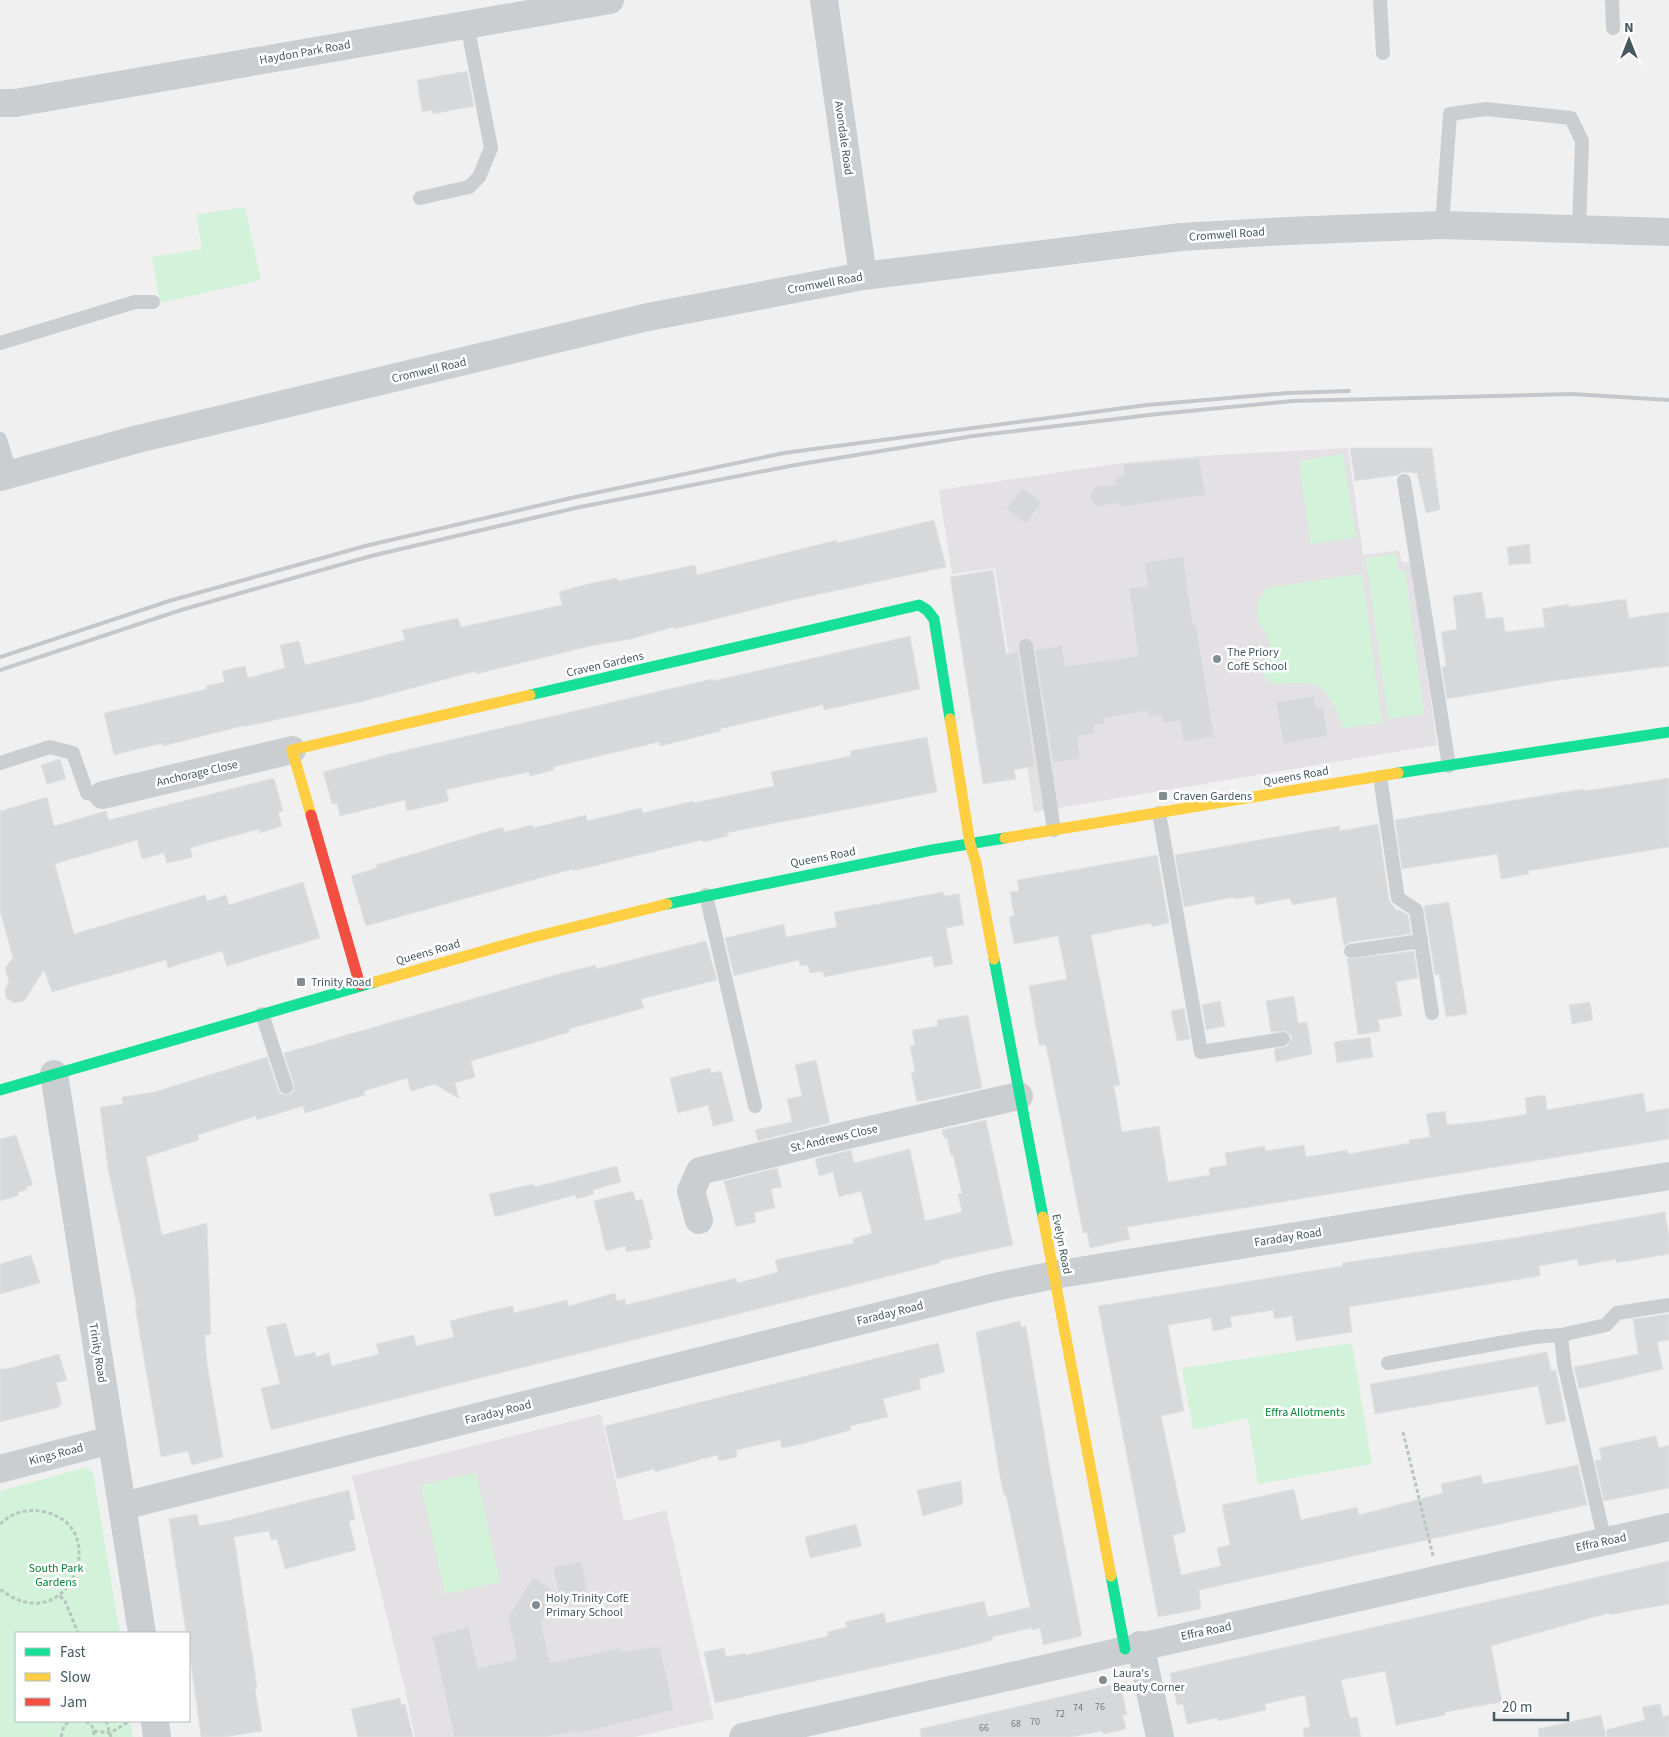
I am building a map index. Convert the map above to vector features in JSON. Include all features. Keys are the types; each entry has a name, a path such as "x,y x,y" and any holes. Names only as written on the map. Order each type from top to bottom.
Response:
{"street":[{"name":"Haydon Park Road","path":"0,103 24,101 610,0"},
{"name":"Avondale Road","path":"824,0 863,276"},
{"name":"Cromwell Road","path":"6,475 221,418 648,316 863,276 1181,237 1442,225 1669,232"},
{"name":"Craven Gardens","path":"292,750 919,605 927,610 934,619 970,844"},
{"name":"Queens Road","path":"1,1084 54,1074 526,939 706,895 813,872 1054,830 1669,732"},
{"name":"Anchorage Close","path":"103,795 292,750"},
{"path":"292,750 360,985"},
{"name":"Evelyn Road","path":"970,844 976,863 1054,1275 1133,1647"},
{"name":"Trinity Road","path":"54,1074 142,1632"},
{"name":"St. Andrews Close","path":"699,1220 691,1191 700,1171 1019,1096"},
{"name":"Faraday Road","path":"123,1506 995,1287 1054,1275 1669,1176"},
{"name":"Kings Road","path":"0,1469 111,1440"},
{"name":"Effra Road","path":"743,1737 1133,1647 1669,1527"},
{"path":"1133,1647 1160,1737"},
{"path":"155,1722 157,1737"}],"lane":[{"path":"1380,0 1382,53"},
{"path":"1612,0 1613,28"},
{"path":"420,198 469,187 478,177 491,148 467,24"},
{"path":"1442,225 1450,114 1486,109 1571,118 1582,141 1579,229"},
{"path":"0,342 135,302 153,302"},
{"path":"0,439 6,475"},
{"path":"1404,481 1449,766"},
{"path":"1026,646 1054,830"},
{"path":"0,763 50,747 73,753 87,792 103,795"},
{"path":"1380,777 1398,898 1416,910 1432,1013"},
{"path":"1159,813 1201,1052 1283,1039"},
{"path":"706,895 755,1106"},
{"path":"1351,951 1421,941"},
{"path":"262,1014 286,1087"},
{"path":"1388,1363 1534,1337 1561,1335 1606,1325 1617,1313 1669,1305"},
{"path":"1561,1335 1564,1364 1605,1542"}],"path":[{"path":"1404,1432 1434,1561"},
{"path":"0,1524 20,1512 35,1510 50,1513 63,1520 73,1532 79,1546 80,1561 76,1576 60,1596 41,1602 25,1602 10,1597 0,1589"},
{"path":"60,1596 65,1601 78,1632"},
{"path":"61,1737 64,1726 69,1722"},
{"path":"87,1722 94,1731 110,1735 129,1722"},
{"path":"106,1722 110,1735"},
{"path":"94,1731 94,1737"}],"shaded area":[{"name":"The Priory CofE School","path":"1348,448 1363,555 1399,550 1402,562 1411,562 1437,745 1034,812 995,568 952,574 939,490 1122,463 1199,456"},
{"name":"Holy Trinity CofE Primary School","path":"601,1414 624,1521 666,1510 714,1719 634,1737 415,1737 405,1689 352,1476"}],"green space":[{"path":"245,207 261,280 160,303 152,257 202,249 196,215"},
{"path":"1343,454 1356,538 1311,544 1299,461"},
{"path":"1396,554 1398,571 1405,570 1424,714 1388,719 1366,558"},
{"path":"1362,574 1382,723 1344,728 1332,701 1320,687 1302,683 1272,684 1264,676 1264,664 1271,654 1267,635 1258,621 1257,603 1267,588"},
{"name":"Effra Allotments","path":"1352,1343 1372,1464 1258,1484 1248,1418 1193,1430 1182,1368"},
{"name":"South Park Gardens","path":"87,1467 93,1473 120,1632 15,1632 15,1722 130,1722 133,1737 0,1737 0,1491"},
{"path":"476,1473 500,1582 445,1594 421,1485"}],"building":[{"path":"467,71 474,106 433,114 432,110 422,112 417,80"},
{"path":"1350,448 1432,448 1440,510 1426,513 1417,473 1403,472 1398,475 1355,481"},
{"path":"1199,458 1206,495 1120,507 1120,503 1097,507 1089,498 1095,486 1116,485 1115,477 1124,476 1123,464"},
{"path":"1022,488 1042,502 1026,524 1006,509"},
{"path":"934,520 946,567 792,600 476,674 476,671 360,702 242,726 163,746 163,743 114,755 104,713 207,689 206,686 225,682 222,671 245,666 248,678 285,668 280,645 299,641 305,665 405,640 402,630 458,618 461,627 562,605 559,592 588,584 617,578 618,581 695,565 697,575 837,540 837,543"},
{"path":"1529,544 1531,563 1509,565 1507,547"},
{"name":"The Priory CofE School","path":"1183,556 1193,624 1196,624 1214,737 1183,742 1180,721 1162,723 1161,715 1149,717 1148,711 1104,718 1105,724 1094,725 1095,734 1078,736 1080,759 1053,763 1035,650 1062,645 1065,666 1138,656 1129,588 1148,586 1144,563"},
{"path":"993,570 1006,654 1018,652 1035,766 1014,770 1016,779 983,784 950,577"},
{"path":"1482,592 1486,619 1503,617 1505,632 1545,627 1542,609 1569,604 1569,607 1626,599 1629,618 1669,612 1669,666 1553,681 1447,699 1442,667 1446,666 1441,632 1457,629 1453,596"},
{"path":"910,636 920,689 824,710 823,705 720,729 721,731 660,746 659,742 553,767 554,770 530,776 529,772 471,784 446,790 449,801 407,811 405,800 340,816 337,803 332,804 323,772 394,753 712,679 713,681"},
{"path":"1314,696 1316,708 1323,707 1328,736 1283,744 1276,702"},
{"path":"927,737 937,792 727,833 728,836 704,842 702,840 573,871 573,869 366,926 351,876 376,868 376,865 503,827 504,832 532,825 533,828 586,815 587,821 641,808 643,813 693,801 693,803 774,786 771,772 851,756 850,751"},
{"path":"60,759 66,779 47,784 41,765"},
{"path":"274,778 283,811 278,812 282,826 260,833 259,829 190,848 193,857 167,863 164,853 142,859 137,840 55,864 74,934 205,895 207,901 226,895 229,905 303,882 320,938 227,966 222,951 168,968 166,960 52,992 44,970 24,1001 15,1003 6,998 5,990 9,982 5,968 13,958 0,911 0,811 47,797 54,826 106,811 109,820"},
{"path":"1669,778 1669,847 1528,871 1529,874 1501,879 1497,854 1402,869 1395,820 1564,792 1584,789 1585,791"},
{"path":"1378,824 1389,900 1396,910 1400,910 1408,915 1411,934 1350,942 1344,946 1336,897 1292,905 1290,898 1256,905 1254,896 1234,899 1234,897 1184,907 1175,855 1339,826 1340,831"},
{"path":"1157,855 1169,923 1152,927 1151,923 1091,935 1120,1085 1114,1086 1122,1132 1159,1126 1168,1182 1210,1175 1209,1168 1227,1165 1225,1153 1265,1146 1265,1151 1304,1145 1306,1157 1347,1150 1348,1154 1410,1143 1409,1140 1430,1137 1426,1114 1445,1111 1447,1125 1486,1121 1527,1114 1525,1098 1545,1095 1547,1110 1643,1093 1646,1112 1669,1108 1669,1139 1127,1227 1130,1239 1090,1248 1087,1232 1083,1233 1046,1045 1039,1045 1029,986 1067,979 1058,936 1014,944 1009,917 1014,916 1010,892 1019,891 1017,880"},
{"path":"943,892 944,896 959,894 964,925 946,928 953,964 934,967 932,956 824,977 823,971 810,973 808,965 800,966 799,960 734,976 725,938 784,924 786,937 837,927 834,912"},
{"path":"1449,902 1467,1014 1446,1017 1439,974 1435,975 1424,906"},
{"path":"706,941 717,980 641,999 644,1008 569,1029 570,1032 471,1061 475,1077 455,1083 459,1099 435,1084 411,1091 407,1078 364,1091 365,1095 305,1113 303,1106 257,1120 256,1116 198,1135 199,1140 146,1157 162,1235 207,1223 211,1334 205,1335 207,1363 223,1457 192,1465 188,1451 161,1457 135,1307 137,1307 108,1168 100,1107 123,1104 122,1097 154,1092 267,1057 278,1090 281,1094 288,1095 293,1092 294,1085 284,1053 555,975 596,965 596,969"},
{"path":"1414,951 1418,978 1396,982 1402,1016 1378,1020 1380,1031 1358,1035 1347,959"},
{"path":"1294,996 1298,1023 1307,1022 1312,1054 1276,1062 1274,1049 1288,1046 1292,1037 1286,1031 1271,1032 1266,1001"},
{"path":"1220,1001 1225,1026 1206,1030 1202,1005"},
{"path":"1590,1002 1593,1020 1572,1024 1569,1005"},
{"path":"1184,1008 1190,1039 1177,1041 1171,1011"},
{"path":"968,1015 982,1088 917,1102 911,1072 915,1072 910,1046 915,1045 912,1030 938,1026 937,1020"},
{"path":"1370,1037 1373,1057 1337,1063 1334,1042"},
{"path":"816,1060 830,1123 758,1141 755,1130 792,1122 787,1099 802,1096 795,1065"},
{"path":"710,1068 711,1073 721,1071 734,1121 713,1126 708,1105 678,1113 670,1078"},
{"path":"986,1120 1013,1245 939,1261 940,1263 818,1294 271,1430 261,1388 280,1384 266,1327 286,1323 295,1357 315,1352 316,1357 329,1353 332,1366 379,1354 376,1344 397,1339 414,1335 416,1346 454,1337 450,1321 489,1311 513,1306 514,1313 567,1300 569,1306 615,1293 617,1301 625,1299 626,1305 736,1278 737,1283 778,1272 775,1260 854,1243 853,1239 872,1233 861,1191 839,1197 833,1172 819,1176 815,1159 851,1150 854,1163 910,1149 925,1221 962,1212 958,1194 962,1193 953,1155 951,1156 947,1138 944,1138 942,1130"},
{"path":"16,1135 33,1185 26,1187 27,1190 19,1192 17,1196 0,1201 0,1139"},
{"path":"617,1166 621,1182 593,1190 594,1194 577,1199 575,1195 495,1217 489,1194 534,1184 534,1187"},
{"path":"777,1168 782,1187 771,1189 775,1208 754,1213 756,1222 736,1227 724,1181"},
{"path":"633,1191 636,1201 642,1199 653,1239 649,1240 651,1248 626,1252 625,1246 606,1251 594,1201"},
{"path":"1665,1212 1669,1236 1669,1254 1616,1263 1616,1259 1579,1266 1577,1259 1539,1266 1540,1276 1349,1307 1352,1332 1296,1341 1292,1316 1274,1319 1273,1310 1230,1317 1232,1327 1213,1331 1211,1318 1168,1325 1184,1411 1161,1416 1186,1532 1173,1535 1181,1575 1221,1566 1217,1548 1230,1545 1222,1505 1294,1489 1301,1520 1357,1507 1359,1515 1443,1493 1441,1484 1481,1475 1483,1484 1578,1465 1587,1505 1199,1590 1201,1609 1158,1617 1098,1306 1342,1266 1342,1263 1514,1238"},
{"path":"31,1255 40,1283 0,1294 0,1264"},
{"path":"1669,1314 1669,1340 1657,1342 1663,1369 1579,1389 1574,1367 1638,1354 1633,1319"},
{"path":"1020,1321 1021,1327 1026,1326 1053,1486 1082,1636 1043,1645 1040,1628 1032,1630 1031,1628 992,1637 993,1640 955,1650 715,1703 704,1652 724,1648 726,1657 745,1653 746,1655 828,1636 827,1632 847,1627 845,1622 884,1613 886,1623 984,1601 988,1617 1030,1607 1006,1495 1004,1495 1000,1477 976,1332"},
{"path":"938,1343 945,1372 919,1379 921,1389 883,1399 888,1417 850,1426 851,1430 801,1444 782,1448 780,1440 736,1450 737,1457 719,1461 717,1455 655,1472 654,1469 617,1479 605,1426"},
{"path":"1547,1352 1551,1371 1556,1370 1566,1421 1546,1425 1538,1386 1375,1414 1370,1384"},
{"path":"59,1354 67,1380 56,1383 62,1404 59,1404 60,1407 0,1422 0,1369 7,1369"},
{"path":"1656,1436 1659,1448 1669,1445 1669,1488 1604,1501 1595,1461 1602,1460 1599,1448"},
{"path":"961,1481 963,1504 923,1516 917,1490"},
{"path":"349,1490 355,1520 349,1521 356,1550 285,1569 277,1539 271,1540 269,1531 234,1537 262,1731 224,1737 201,1737 190,1656 190,1632 186,1632 169,1519 197,1514 199,1526"},
{"path":"856,1524 862,1546 810,1558 805,1537"},
{"path":"581,1561 588,1591 560,1598 553,1567"},
{"path":"1669,1561 1669,1604 1609,1615 1609,1613 1491,1646 1502,1702 1445,1712 1446,1715 1396,1725 1385,1671 1341,1680 1350,1718 1357,1717 1361,1737 1304,1737 1303,1728 1310,1727 1305,1695 1265,1704 1266,1710 1218,1721 1217,1718 1187,1724 1183,1704 1177,1705 1170,1673"},
{"path":"533,1577 559,1594 541,1622 550,1663 620,1648 620,1652 660,1646 674,1710 577,1734 576,1731 547,1737 454,1737 432,1636 469,1627 478,1668 517,1659 508,1617"},
{"path":"1120,1683 1127,1715 1123,1715 1126,1729 1103,1734 1102,1731 1071,1737 921,1737 920,1729"},
{"path":"400,1698 401,1705 405,1704 413,1737 358,1737 351,1709"},
{"path":"1660,1704 1663,1717 1669,1715 1669,1737 1607,1737 1606,1730 1645,1720 1642,1707"},
{"path":"1601,1715 1606,1737 1539,1737 1538,1729"}],"railway":[{"path":"0,657 169,601 365,546 571,498 784,453 1147,405 1288,393 1349,391"},
{"path":"0,670 181,610 371,556 580,507 795,465 973,436 1158,414 1292,401 1572,394 1669,400"}],"traffic: fast":[{"path":"530,695 919,605 927,610 934,619 950,719"},
{"path":"1398,773 1669,732"},
{"path":"667,904 932,850 1005,838"},
{"path":"994,959 1043,1217"},
{"path":"0,1090 375,982"},
{"path":"1111,1576 1125,1649"}],"traffic: slow":[{"path":"311,815 292,750 530,695"},
{"path":"950,719 970,844 976,863 994,959"},
{"path":"1005,838 1398,773"},
{"path":"375,982 526,939 667,904"},
{"path":"1043,1217 1111,1576"}],"traffic: jam":[{"path":"311,815 360,985"}],"place":[{"name":"The Priory CofE School","path":"1217,659"},
{"name":"Craven Gardens","path":"1163,796"},
{"name":"Trinity Road","path":"301,982"},
{"name":"Holy Trinity CofE Primary School","path":"536,1605"},
{"name":"Laura's Beauty Corner","path":"1103,1680"}]}
